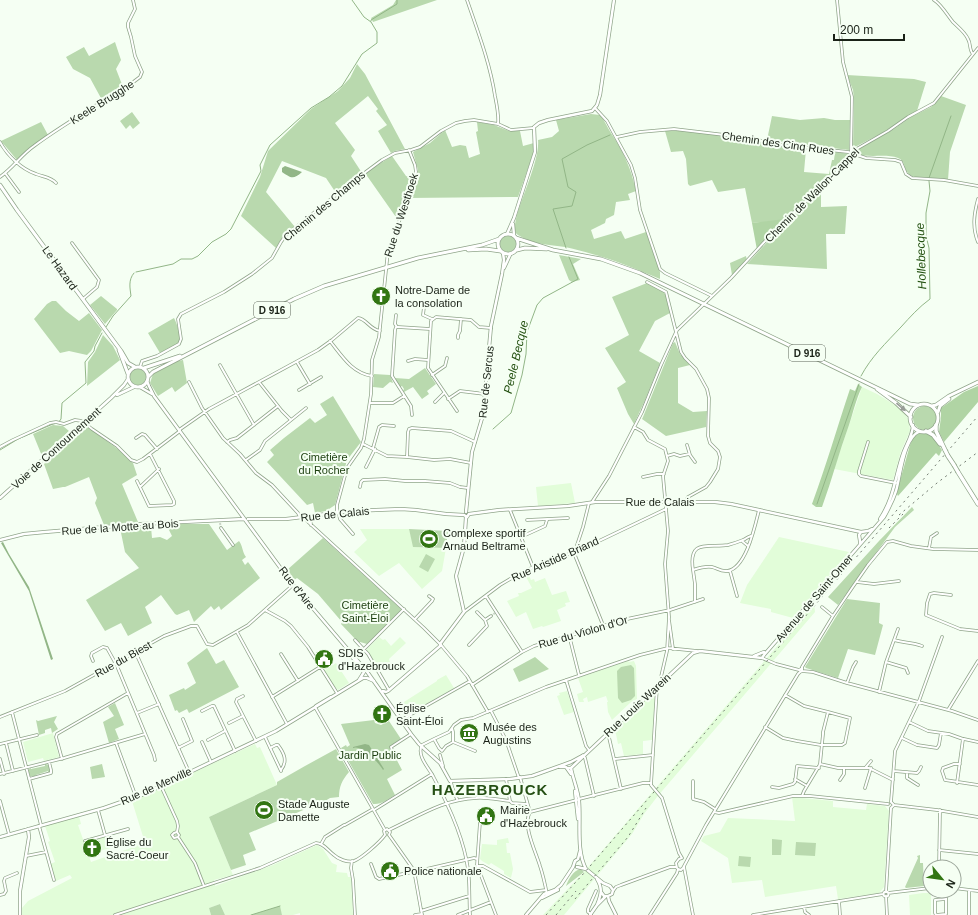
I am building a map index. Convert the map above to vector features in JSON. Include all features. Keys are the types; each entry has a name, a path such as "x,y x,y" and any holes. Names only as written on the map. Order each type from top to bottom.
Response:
{"highway":[{"path":"936,425 936,431 948,456 978,504"},
{"path":"926,431 934,436 945,450"}],"main road":[{"name":"Le Hazard","path":"0,185 15,207"},
{"name":"Le Hazard","path":"0,188 117,346"},
{"path":"507,234 515,236 519,243 517,250 510,255 502,252 498,244 499,239 507,234"},
{"name":"D 916","path":"515,236 553,250"},
{"name":"D 916","path":"148,377 155,371 194,350 311,292 343,280 425,257 485,244 499,239"},
{"name":"D 916","path":"517,250 525,248 553,250 586,256 626,267 910,404 918,405"},
{"name":"D 916","path":"457,250 486,249 502,252"},
{"path":"117,346 128,362 147,372 148,377 144,385 134,387 130,384 128,374 117,346"},
{"name":"D 916","path":"141,368 194,350"},
{"path":"128,374 130,370 135,367"},
{"path":"931,406 936,405 948,397 978,382"},
{"name":"D 916","path":"867,383 889,397 911,417"},
{"path":"938,414 931,406 925,404 918,405 913,410 911,417 913,425 920,431 932,429 936,425 940,406 956,393"}],"street":[{"name":"Keele Brugghe","path":"0,177 37,144 132,83 140,76 142,71 135,56 128,27 128,23 135,9 133,0"},
{"path":"468,0 492,78 498,112 498,124"},
{"path":"507,234 514,218 535,152 536,143 534,128 536,125 544,121 587,112 595,108 600,97 614,0"},
{"path":"837,0 843,62 852,97 851,153"},
{"path":"934,0 939,3 966,35 973,54"},
{"name":"Chemin de Wallon-Cappel","path":"574,552 588,509 608,478 644,407 676,333 746,263 780,225 828,181 851,153 908,117 934,103 978,48"},
{"path":"595,108 607,121 617,137 633,171 641,212 660,269 665,273 712,296"},
{"name":"Chemin des Champs","path":"141,368 142,361 156,357 179,344 181,339 178,319 181,314 230,288 267,262 274,255 284,237 369,168 395,153 422,146 441,132 460,122 474,120 498,124 511,130 534,128"},
{"name":"Chemin des Cinq Rues","path":"617,137 643,132 678,129 745,137 782,145 851,153 864,157 898,160 902,164 907,175 914,179 944,180 978,186"},
{"path":"0,142 6,151 17,162 32,173 52,179 56,182"},
{"name":"Rue du Westhoek","path":"337,512 337,505 347,468 360,451 363,444 370,402 372,360 380,331 389,248 396,235 403,205 415,174 416,165 410,150"},
{"path":"6,173 19,192"},
{"path":"978,199 974,221 978,242"},
{"path":"514,218 513,230 515,236"},
{"path":"72,243 99,280 97,287 83,299"},
{"name":"Rue de Sercus","path":"464,612 456,576 465,544 472,450 482,420 491,328 504,260 502,252"},
{"name":"Rue de Sercus","path":"502,274 510,255"},
{"path":"647,282 666,292 683,355 697,371 707,389 709,398 708,436 710,443 718,451 720,457 717,471 709,484 689,496 685,502"},
{"path":"424,307 423,315 432,320"},
{"path":"396,315 395,324 397,327 395,331 392,373 393,378 412,406 412,415"},
{"path":"457,411 444,394 428,367 430,329 432,320 435,317 472,320 480,327 491,328"},
{"path":"0,447 50,423 65,423 75,420 84,422 117,446 134,461 140,461 205,412 297,362 330,341 358,318 361,318 372,328 380,331"},
{"path":"458,338 461,319"},
{"path":"397,327 430,329"},
{"path":"330,341 345,360 354,368 372,376"},
{"path":"432,375 445,366 446,358"},
{"path":"408,361 413,359 428,360"},
{"path":"297,362 310,384"},
{"path":"220,365 254,425"},
{"path":"299,390 321,377"},
{"name":"Voie de Contournement","path":"0,498 111,398 128,379"},
{"name":"Rue d'Aire","path":"147,381 154,396 246,519 293,585 355,658 366,675 374,681 411,734 421,746 436,759 451,782"},
{"path":"189,382 205,412 226,442 257,474 272,485 298,513 300,518"},
{"path":"259,382 291,420"},
{"name":"Voie de Contournement","path":"111,398 124,390 134,387"},
{"name":"Rue d'Aire","path":"140,387 147,390 154,396"},
{"path":"448,398 460,391 485,394"},
{"path":"435,402 444,394"},
{"path":"370,402 393,403 404,396"},
{"path":"226,442 238,438 278,406"},
{"path":"245,460 260,450 265,440 306,408"},
{"name":"Avenue de Saint-Omer","path":"763,657 769,648 885,515 893,499 902,457 912,433 913,425"},
{"path":"366,467 374,449 380,426 394,426"},
{"path":"634,427 643,432 648,440 665,449 668,462 664,474 665,509"},
{"path":"407,457 408,433 411,429 449,430 475,442"},
{"name":"Avenue de Saint-Omer","path":"858,547 861,534 872,529 882,516 890,500 909,442 914,434 920,431"},
{"path":"136,438 142,434 146,435 157,449"},
{"path":"868,442 859,474 896,483"},
{"path":"363,444 390,456 436,460 450,459 471,463"},
{"path":"687,445 689,454 695,462"},
{"path":"137,481 149,506 174,504 159,469 150,454"},
{"path":"667,456 674,454 679,456 689,454"},
{"path":"140,487 159,469"},
{"path":"643,477 664,474"},
{"path":"360,487 363,480 385,479 447,483 468,488"},
{"path":"662,502 666,514 668,533 664,564 673,649"},
{"name":"Rue de Calais","path":"246,519 300,518 356,510 408,509 444,514 466,515 591,503 724,503 849,529 866,538"},
{"name":"Rue Aristide Briand","path":"389,690 440,645 464,612 508,580 533,566 574,552 665,509"},
{"path":"510,510 533,566"},
{"path":"693,570 708,567 723,571 730,571 735,568 742,560 748,546 759,510"},
{"path":"337,512 340,519 353,534"},
{"path":"310,516 312,526"},
{"path":"304,517 312,526 415,619 440,645 470,681 506,740 520,778 530,812 528,815 528,830 540,865 547,893"},
{"path":"527,520 568,518"},
{"name":"Rue de la Motte au Bois","path":"0,540 45,532 145,524 220,522 246,519"},
{"path":"520,537 545,526 547,520"},
{"path":"220,528 233,545"},
{"path":"929,548 930,536 937,533"},
{"path":"861,534 867,534 866,538"},
{"path":"695,602 692,557 694,552 700,547 707,545 726,545 742,541 748,536 751,536"},
{"path":"742,541 748,546"},
{"path":"590,914 597,905 613,892 616,887 669,868 678,868 684,865 715,810 833,616 874,557 887,542 893,541 911,546 929,548 978,550"},
{"path":"574,552 603,626"},
{"path":"730,571 737,596"},
{"path":"856,582 876,584 899,581"},
{"path":"287,725 237,632 266,610 293,585"},
{"path":"952,595 936,593 931,594 927,603 926,615 960,629 978,631"},
{"path":"486,595 522,652"},
{"path":"415,619 433,601 429,596"},
{"name":"Rue du Violon d'Or","path":"472,685 522,652 534,646 627,619 668,610 703,599"},
{"path":"822,607 833,616"},
{"path":"355,658 404,609"},
{"path":"266,610 291,626 308,647 337,693"},
{"path":"469,645 487,626 485,620 477,612"},
{"path":"485,620 491,616"},
{"path":"663,680 661,677 667,648 669,617"},
{"name":"Rue du Biest","path":"0,717 61,693 164,636 193,625 197,627 206,643 210,645 213,645 237,632"},
{"path":"879,692 886,662 898,629"},
{"path":"569,636 579,675"},
{"path":"891,802 895,752 918,702 942,637"},
{"path":"355,640 364,649 389,690 386,692 381,690"},
{"path":"894,640 905,643 911,642 922,646"},
{"path":"93,661 91,656 92,654 105,647 115,663 137,713 155,760"},
{"path":"470,915 468,873 460,838 432,774 424,760 421,746 448,732 462,719 472,719 542,688 640,655 667,648 763,657 776,664 813,672 847,683 948,710 978,720"},
{"path":"686,650 691,653 697,651"},
{"path":"135,651 189,772"},
{"name":"Rue Louis Warein","path":"569,767 589,750 691,653"},
{"path":"281,654 298,681"},
{"path":"948,710 978,661"},
{"path":"847,683 856,662"},
{"path":"886,662 906,668 908,673"},
{"path":"272,697 320,667"},
{"name":"Rue de Merville","path":"316,707 366,675"},
{"name":"Rue de Merville","path":"0,837 98,810 136,797 161,786 265,737 287,725 366,675"},
{"path":"566,680 589,750"},
{"path":"402,720 470,681"},
{"path":"657,686 651,783 652,787 662,798 679,853 683,859 693,915"},
{"path":"62,759 56,737 57,734 128,693"},
{"path":"765,727 784,738 822,745 844,744 850,720 848,717 804,706 785,695"},
{"path":"243,696 237,700 243,716 256,741"},
{"path":"137,713 159,704"},
{"path":"202,711 214,706 235,751"},
{"path":"316,707 374,809 385,830 385,835"},
{"path":"12,712 54,880"},
{"path":"802,796 806,786 819,768 823,734 828,712"},
{"path":"230,723 243,716"},
{"path":"178,748 192,741 182,719"},
{"path":"909,722 927,731 950,734 978,742"},
{"path":"452,728 453,742"},
{"path":"208,740 226,731"},
{"path":"608,732 610,735 621,789"},
{"path":"902,738 917,745 938,748 941,733"},
{"path":"0,774 62,759 145,734"},
{"path":"392,750 391,747 411,734"},
{"path":"0,744 37,735"},
{"path":"265,737 270,748 281,770 285,759 278,745 270,748"},
{"path":"434,739 442,751"},
{"path":"957,783 964,739"},
{"path":"202,742 211,762"},
{"path":"453,742 475,751"},
{"path":"436,759 446,746 453,742"},
{"path":"6,743 13,771"},
{"path":"116,743 136,797"},
{"path":"440,755 443,768"},
{"path":"583,755 594,796"},
{"name":"Rue Louis Warein","path":"567,763 583,755"},
{"path":"615,759 653,755"},
{"path":"0,759 4,774"},
{"path":"866,767 870,761"},
{"path":"29,779 50,774 52,771 49,762"},
{"path":"569,767 570,762"},
{"path":"457,800 451,782 533,776 567,763 578,800 581,848 583,862 586,869"},
{"path":"820,764 834,768 871,768 893,780"},
{"path":"960,764 954,764 942,770 945,780 978,785"},
{"path":"772,787 778,788 790,786 794,783 797,766 819,768"},
{"path":"558,767 569,767"},
{"path":"894,771 918,772 921,767"},
{"path":"840,780 844,774 844,768"},
{"path":"865,788 871,768"},
{"path":"907,772 908,779 918,784"},
{"path":"115,915 260,868 319,843 324,838 345,825 432,774"},
{"path":"506,779 510,801"},
{"path":"795,779 806,786"},
{"path":"693,781 693,799 704,802 718,813 784,798 802,796 888,804 891,802"},
{"path":"530,812 645,783 651,783"},
{"path":"161,786 177,821 178,837 195,863 204,886"},
{"path":"385,830 389,830 445,803 457,800 480,798 527,804"},
{"path":"0,801 9,834"},
{"path":"891,802 894,805 940,810 978,817"},
{"path":"887,915 886,896 888,896 891,808 888,804"},
{"path":"891,808 894,805"},
{"path":"98,810 105,835"},
{"path":"939,859 940,810"},
{"path":"480,822 477,866 496,915"},
{"path":"20,915 20,898 29,835 28,829"},
{"path":"85,841 128,829"},
{"path":"389,830 389,835 413,869 418,871 466,860 477,859"},
{"path":"177,832 173,833 172,836 175,838 178,837"},
{"path":"319,843 335,856 352,861 360,857 385,835 389,835"},
{"path":"477,866 483,866 529,891 547,893 555,890 561,885 574,864 574,861 578,859 581,848"},
{"path":"939,850 978,854"},
{"path":"26,856 46,852"},
{"path":"650,915 677,873 679,853"},
{"path":"678,860 688,856"},
{"path":"578,859 583,862"},
{"path":"352,861 351,868 355,915"},
{"path":"526,915 547,893 560,888 572,871 579,867 583,862"},
{"path":"371,864 376,877 380,879 412,872"},
{"path":"574,864 586,869 612,888 613,892"},
{"path":"678,868 686,874"},
{"path":"415,876 418,874 418,871"},
{"path":"412,872 415,876 422,913"},
{"path":"0,895 4,894 6,891 4,881 5,878 17,873"},
{"path":"597,878 616,915"},
{"path":"597,905 604,886 608,885"},
{"path":"753,915 883,894 887,892 922,889"},
{"path":"962,889 978,891"},
{"path":"969,890 969,915"},
{"path":"590,914 588,912 588,908 596,891"},
{"path":"415,915 468,896"},
{"path":"945,899 946,914 934,913 935,900 945,899"},
{"path":"839,901 840,915"},
{"path":"458,915 491,902"},
{"path":"804,907 805,912 809,915"},
{"path":"780,910 781,914"}],"shaded area":[{"path":"285,166 302,172 294,177 290,177 282,172 282,168"},
{"path":"785,219 757,250 752,223"},
{"path":"858,384 862,387 856,401 826,497 822,507 816,507 812,504 850,389 855,391"},
{"path":"978,386 978,402 944,442 939,432 941,408 964,392"},
{"path":"862,387 895,405 909,420 910,431 901,451 893,480 834,469"},
{"path":"918,434 931,435 942,450 939,456 936,453 898,496 898,488 910,445 913,438"},
{"path":"571,483 575,503 538,506 536,487"},
{"path":"360,529 409,529 414,547 446,548 442,571 422,589 399,563 379,576 354,552 367,540"},
{"path":"779,537 849,552 793,618 771,612 771,609 740,603 747,585"},
{"path":"3,542 29,587 53,659 51,660 29,591 1,543"},
{"path":"527,571 531,580 534,579 535,582 545,578 552,595 566,591 570,602 565,603 566,606 557,610 561,621 533,629 526,612 516,617 507,601 519,596 518,593 532,588 524,573"},
{"path":"814,603 815,612 657,797 644,814 632,834 564,915 543,915 584,872"},
{"path":"379,637 383,640 385,639 391,646 400,637 406,643 389,659 390,662 388,664 386,662 377,667 366,650"},
{"path":"628,661 634,661 636,666 637,699 631,702 612,720 608,712 608,702 606,696 588,702 587,697 583,699 584,702 579,702 577,694 583,692 578,678"},
{"path":"336,663 349,683 338,690 324,671"},
{"path":"446,675 454,688 406,715 401,714 396,707"},
{"path":"567,691 574,712 564,715 557,696 560,695 559,693"},
{"path":"654,691 652,740 643,741 643,754 624,756 621,743 618,744 616,734 613,730"},
{"path":"53,733 59,757 44,761 43,758 28,762 23,742"},
{"path":"255,744 257,748 260,747 277,785 209,817 233,875 214,880 215,886 273,865 317,845 323,849 332,863 337,865 336,872 347,873 348,877 351,877 353,915 300,915 300,913 293,915 282,915 279,906 251,915 225,915 220,904 209,908 211,915 22,915 22,908 28,901 72,878 70,875 56,881 50,864 55,862 48,842 50,841 45,826 79,816 81,824 78,825 91,862 145,843 132,801"},
{"path":"365,744 369,745 384,769 383,770 365,751 353,748"},
{"path":"792,797 833,801 833,807 866,810 867,804 885,806 889,811 884,887 879,893 838,899 836,886 765,897 762,880 732,883 728,858 701,841 704,836 720,832 728,818 795,821"},
{"path":"107,836 111,848 95,852 92,841"},
{"path":"508,838 509,843 506,843 507,853 510,853 513,869 511,878 504,874 504,871 491,863 489,865 480,859 482,844 497,845 497,840"},
{"path":"922,893 922,899 931,899 931,915 910,915 909,895"}],"green space":[{"path":"396,0 437,0 373,22 371,18 393,5"},
{"path":"115,42 121,60 116,69 123,87 102,100 90,78 73,69 66,57 84,47 89,56"},
{"path":"357,64 365,74 405,149 391,153 378,131 387,125 376,111 378,109 368,96 335,123 355,150 351,156 362,173 336,193 326,178 282,161 266,192 295,227 283,236 276,248 241,216 260,177 268,151 311,109 338,91 350,78"},
{"path":"847,75 914,79 926,82 917,111 882,133 853,148 854,99 853,90"},
{"path":"941,96 966,105 950,152 948,180 915,177 906,171 901,159 898,158 888,156 866,156 855,153 856,150 894,129 911,117 931,107"},
{"path":"132,112 140,123 133,129 130,125 126,129 120,121"},
{"path":"591,114 600,115 620,147 632,175 636,191 628,194 630,200 616,202 614,215 606,219 605,223 591,230 594,239 621,231 625,239 646,232 660,272 660,279 601,256 568,248 541,244 523,238 515,232 518,210 533,168 538,148 538,140 552,137 559,131 556,120"},
{"path":"772,116 800,120 824,118 850,120 849,150 767,140"},
{"path":"41,122 48,135 27,150 17,160 1,141"},
{"path":"477,122 494,125 509,131 520,131 523,146 534,143 533,154 518,197 407,198 415,182 418,170 413,152 430,143 445,130 452,147 460,145 466,146 469,158 480,154 476,132 478,131"},
{"path":"678,130 743,138 781,147 806,149 804,172 829,174 835,152 849,154 839,168 820,188 792,214 786,218 775,221 752,223 745,188 718,192 712,180 690,186 688,184 686,159 683,151 671,152 665,131"},
{"path":"392,156 406,176 413,179 403,200 398,220 365,173"},
{"path":"821,190 821,207 847,206 845,234 826,234 827,269 747,264 780,228"},
{"path":"505,236 511,236 516,241 514,250 511,252 505,252 500,247 500,241"},
{"path":"559,255 581,259 573,264 580,280 572,282 569,280"},
{"path":"746,256 747,261 732,275 730,263"},
{"path":"647,283 659,288 664,293 670,313 655,321 639,351 660,363 634,424 617,388 626,382 605,348 629,335 612,297"},
{"path":"101,296 117,309 105,324 90,305"},
{"path":"52,301 56,301 79,321 89,313 102,330 91,351 87,355 69,351 60,353 34,319 47,304"},
{"path":"174,318 179,331 179,342 178,344 160,353 148,333"},
{"path":"103,335 113,346 120,360 87,386 88,362 95,352"},
{"path":"675,342 680,354 690,365 678,368 678,403 693,412 707,411 706,427 666,436 642,419 673,343"},
{"path":"183,360 187,383 175,392 172,387 158,396 150,383 153,374 178,361"},
{"path":"425,368 436,384 427,391 429,394 422,399 413,387 404,392 404,389 402,386 400,387 395,378 409,379"},
{"path":"135,369 141,369 146,374 144,383 141,385 135,385 130,380 130,374"},
{"path":"374,374 390,375 393,383 390,382 383,388 373,387"},
{"name":"Cimetière du Rocher","path":"333,396 361,442 347,460 335,505 326,511 315,513 313,503 307,505 267,462 274,455 270,450 284,438 310,418 315,423 327,415 320,404"},
{"path":"925,406 933,410 937,418 933,426 925,430 917,426 913,418 917,410"},
{"path":"53,425 63,426 69,431 42,456 33,434"},
{"path":"85,425 119,450 133,463 137,475 122,484 138,522 104,525 95,503 97,498 89,477 65,487 53,489 44,464"},
{"path":"912,507 914,510 895,527 838,605 828,597 879,541"},
{"path":"169,524 209,524 227,550 239,541 246,557 242,560 245,565 248,562 260,578 221,610 219,606 214,610 211,606 194,622 189,610 177,615 175,614 161,595 145,607 152,623 128,636 121,623 105,631 86,600 139,568 125,552 120,528 151,527 152,538 160,537 167,540 172,536 168,528"},
{"name":"Complexe sportif Arnaud Beltrame","path":"409,529 448,531 446,548 413,547"},
{"name":"Cimetière Saint-Éloi","path":"323,538 401,609 400,612 367,644 359,643 341,624 342,622 318,594 297,578 294,580 287,570"},
{"path":"426,554 435,559 428,572 419,567"},
{"path":"847,599 880,603 879,623 883,625 875,655 848,649 838,678 806,668 805,667"},
{"path":"207,648 216,664 224,660 239,687 189,713 187,709 179,713 177,710 175,711 169,695 184,688 185,690 196,683 187,663"},
{"path":"535,657 549,669 519,682 513,669"},
{"path":"631,665 634,668 635,696 631,700 622,703 618,698 617,671 621,667"},
{"path":"115,703 124,725 115,729 119,739 109,743 103,722 114,716 108,707"},
{"path":"57,716 54,722 58,729 52,733 51,728 45,730 45,733 39,735 36,720 38,721"},
{"name":"Jardin Public","path":"374,720 375,723 381,725 389,721 401,739 390,747 402,770 387,779 395,795 379,804 373,804 341,748 346,745 347,747 350,745 341,724"},
{"name":"Stade Auguste Damette","path":"336,749 349,772 341,784 339,797 330,798 310,810 308,808 249,833 256,850 243,855 246,865 231,870 209,817 277,785 277,782"},
{"path":"45,764 49,765 50,773 48,773 48,771 35,776 30,776 28,770 31,768 45,766"},
{"path":"102,764 105,777 92,779 90,767"},
{"path":"772,839 782,840 781,855 772,855"},
{"path":"796,842 816,843 815,856 795,855"},
{"path":"920,855 920,863 922,863 922,886 906,888 905,887 918,858 917,856"},
{"path":"739,856 751,857 750,867 738,866"},
{"path":"581,869 584,872 566,886 573,873"},
{"path":"220,904 225,915 211,915 209,908"},
{"path":"280,906 282,915 251,915"}],"waterway":[{"path":"136,272 173,264 181,259 192,259 198,256 212,242 226,234 231,229 261,171 260,165 270,145 311,108 329,97 342,86 362,54 377,43 377,32 371,22 364,17 352,0"},
{"path":"371,21 397,4 397,0"},
{"name":"Hollebecque","path":"929,178 951,116"},
{"name":"Peele Becque","path":"566,248 553,209 572,206 576,192 568,187 562,159 587,145 610,135"},
{"name":"Hollebecque","path":"861,376 879,350 915,312 930,299 929,248 926,236 926,213 930,191 929,181"},
{"name":"Peele Becque","path":"493,429 511,413 522,375 526,354 527,332 537,305 543,298 578,279 569,257"},
{"path":"106,327 113,316 131,296 130,281 134,273"},
{"path":"0,450 18,439 58,423 61,419 62,403 86,383 85,362 94,351 102,333"},
{"name":"Hollebecque","path":"817,504 859,384"},
{"name":"Hollebecque","path":"251,915 280,906"}],"tunnel":[{"path":"220,523 221,528"},
{"path":"491,616 495,613"}],"railway":[{"path":"546,915 585,872 978,416"},
{"path":"899,515 937,483 978,452"},
{"path":"889,528 903,514"},
{"path":"575,899 628,837 646,808"},
{"path":"556,915 576,891"}],"place":[{"name":"Notre-Dame de la consolation","path":"381,296"},
{"name":"Complexe sportif Arnaud Beltrame","path":"429,539"},
{"name":"SDIS d'Hazebrouck","path":"324,659"},
{"name":"Église Saint-Éloi","path":"382,714"},
{"name":"Musée des Augustins","path":"469,733"},
{"name":"Stade Auguste Damette","path":"264,810"},
{"name":"Mairie d'Hazebrouck","path":"486,816"},
{"name":"Église du Sacré-Coeur","path":"92,848"},
{"name":"Police nationale","path":"390,871"}],"district":[{"name":"HAZEBROUCK","path":"490,789"}]}
